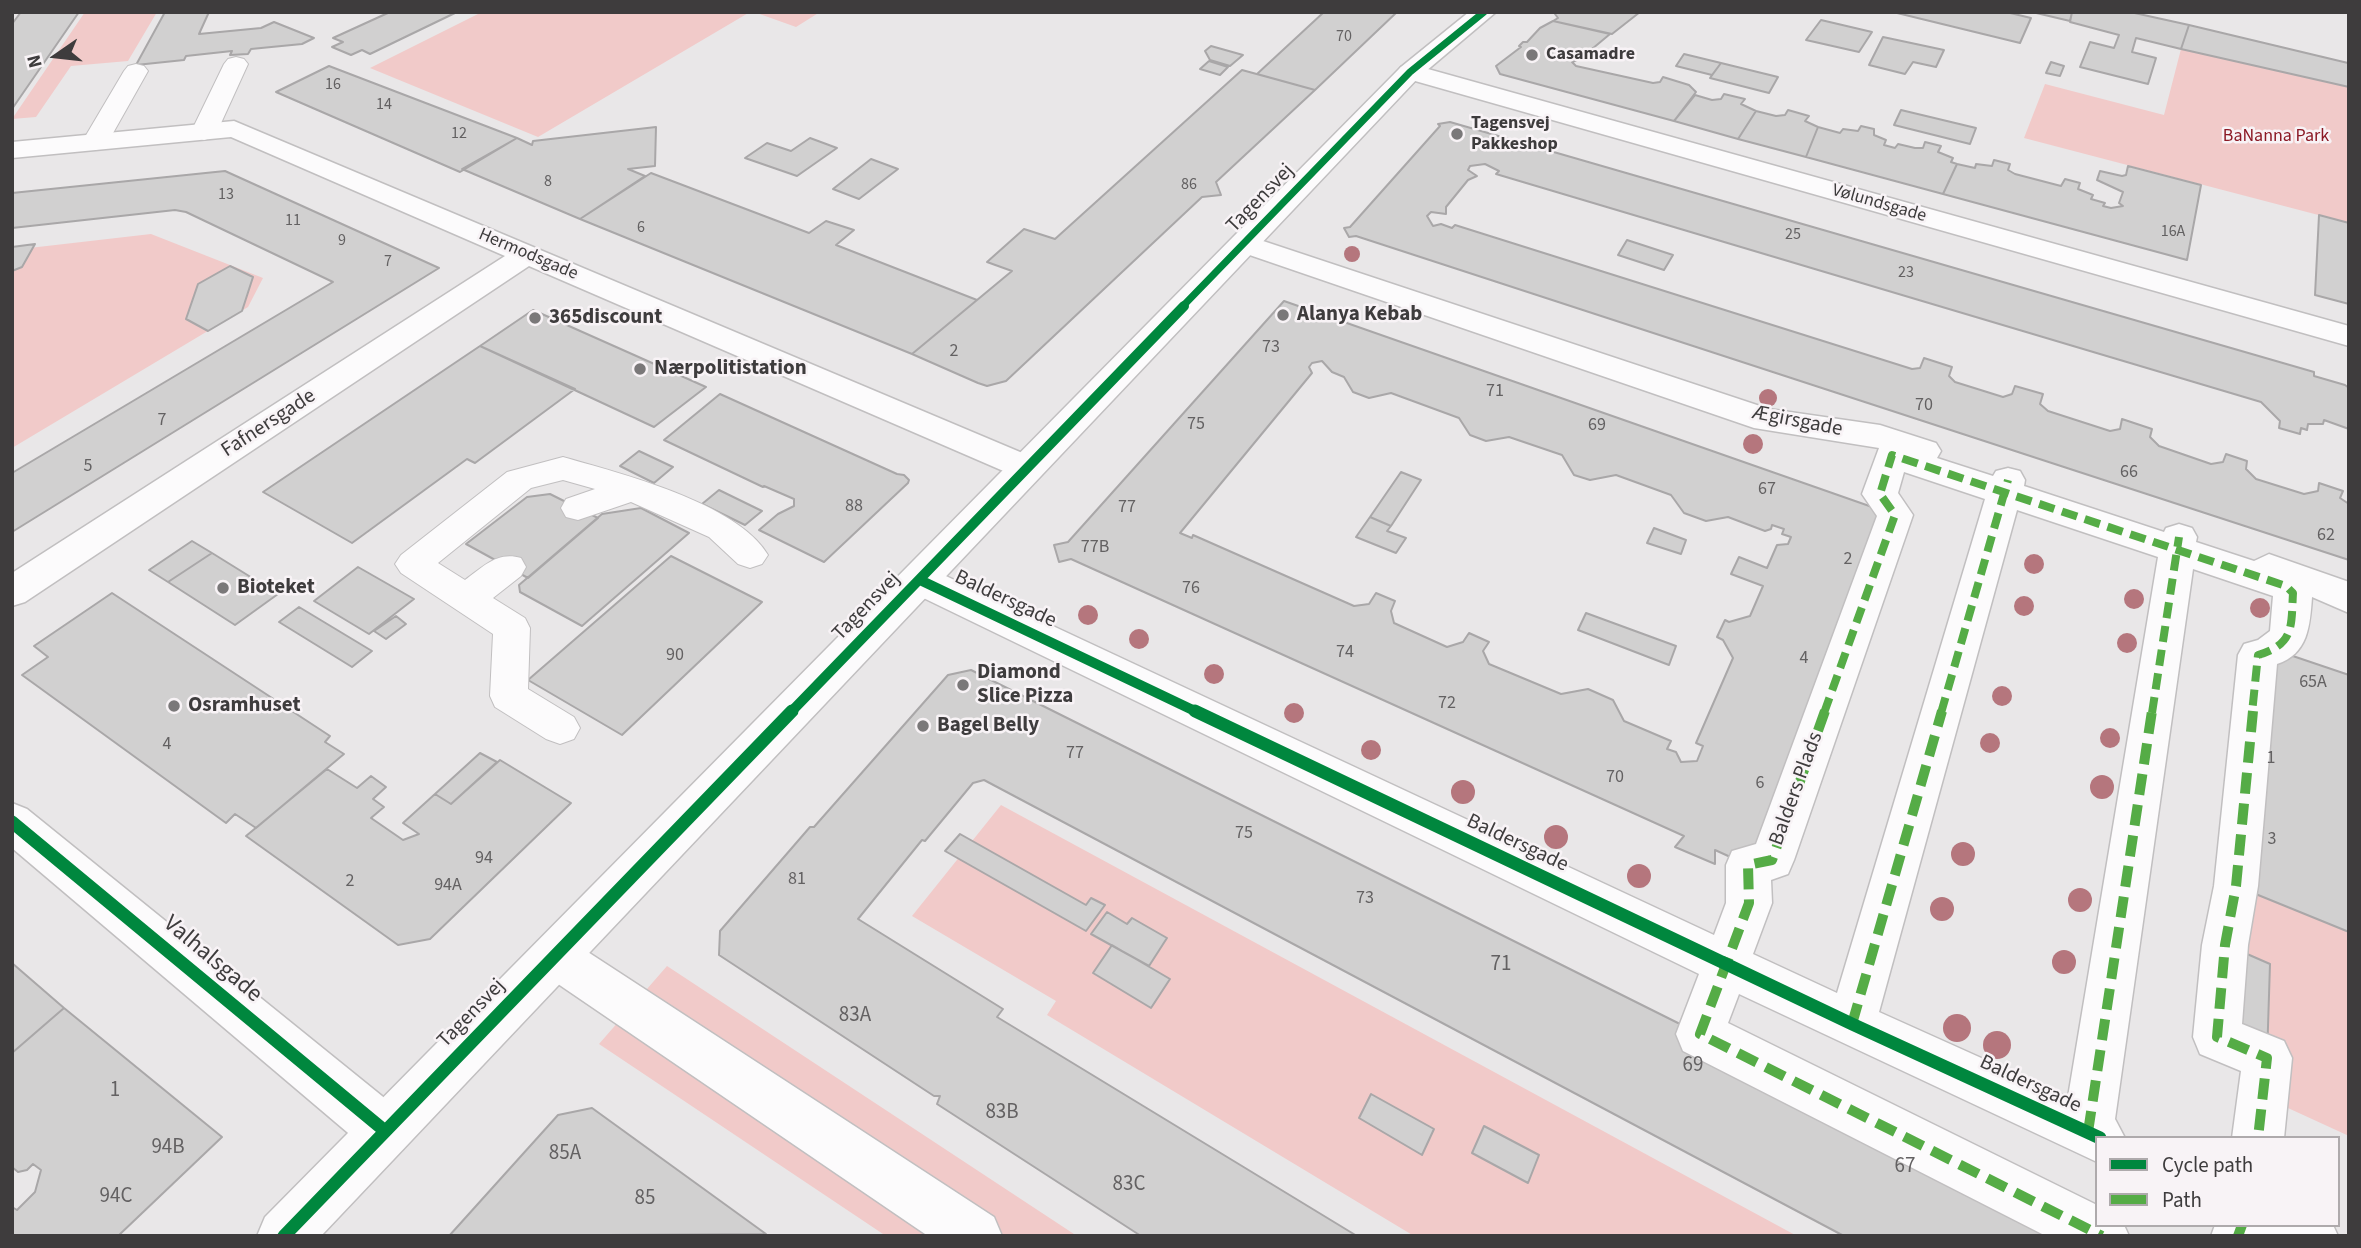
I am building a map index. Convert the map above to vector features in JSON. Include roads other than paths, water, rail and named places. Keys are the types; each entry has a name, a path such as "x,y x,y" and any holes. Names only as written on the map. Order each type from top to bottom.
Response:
{"street":[{"name":"Tagensvej","path":"284,1236 1410,72 1484,12"},
{"name":"Vølundsgade","path":"1410,72 2349,336"},
{"name":"Hermodsgade","path":"12,150 234,129 1027,468"},
{"name":"Ægirsgade","path":"1245,244 1766,419 1880,436 2006,485"},
{"name":"Fafnersgade","path":"12,592 526,255"},
{"name":"Balders Plads","path":"2102,1236 1700,1034 1749,903 1748,865 1772,860 1895,516 1880,494 1892,455 2006,485 2178,543 2286,586 2293,593 2289,637 2278,650 2258,655 2236,886 2225,946 2217,1038 2267,1058 2258,1136"},
{"path":"1852,1024 2006,485"},
{"path":"2094,1135 2178,543 2320,585 2349,599"},
{"name":"Baldersgade","path":"920,580 1724,964 2094,1135"},
{"name":"Valhalsgade","path":"12,822 385,1131"},
{"path":"555,956 975,1236"},
{"path":"2292,1227 2311,1236"}],"lane":[{"path":"204,132 236,64"},
{"path":"95,142 136,71"},
{"path":"560,728 509,696 512,628 413,564 519,480 563,468 632,489 721,528 750,555"},
{"path":"578,508 632,489"},
{"path":"466,599 508,567"}],"place":[{"name":"Casamadre","path":"1532,55"},
{"name":"Tagensvej Pakkeshop","path":"1457,134"},
{"name":"Alanya Kebab","path":"1283,315"},
{"name":"365discount","path":"535,318"},
{"name":"Nærpolitistation","path":"640,369"},
{"name":"Bioteket","path":"223,588"},
{"name":"Diamond Slice Pizza","path":"963,685"},
{"name":"Osramhuset","path":"174,706"},
{"name":"Bagel Belly","path":"923,726"}],"park label":[{"name":"BaNanna Park","path":"2276,137"}]}
